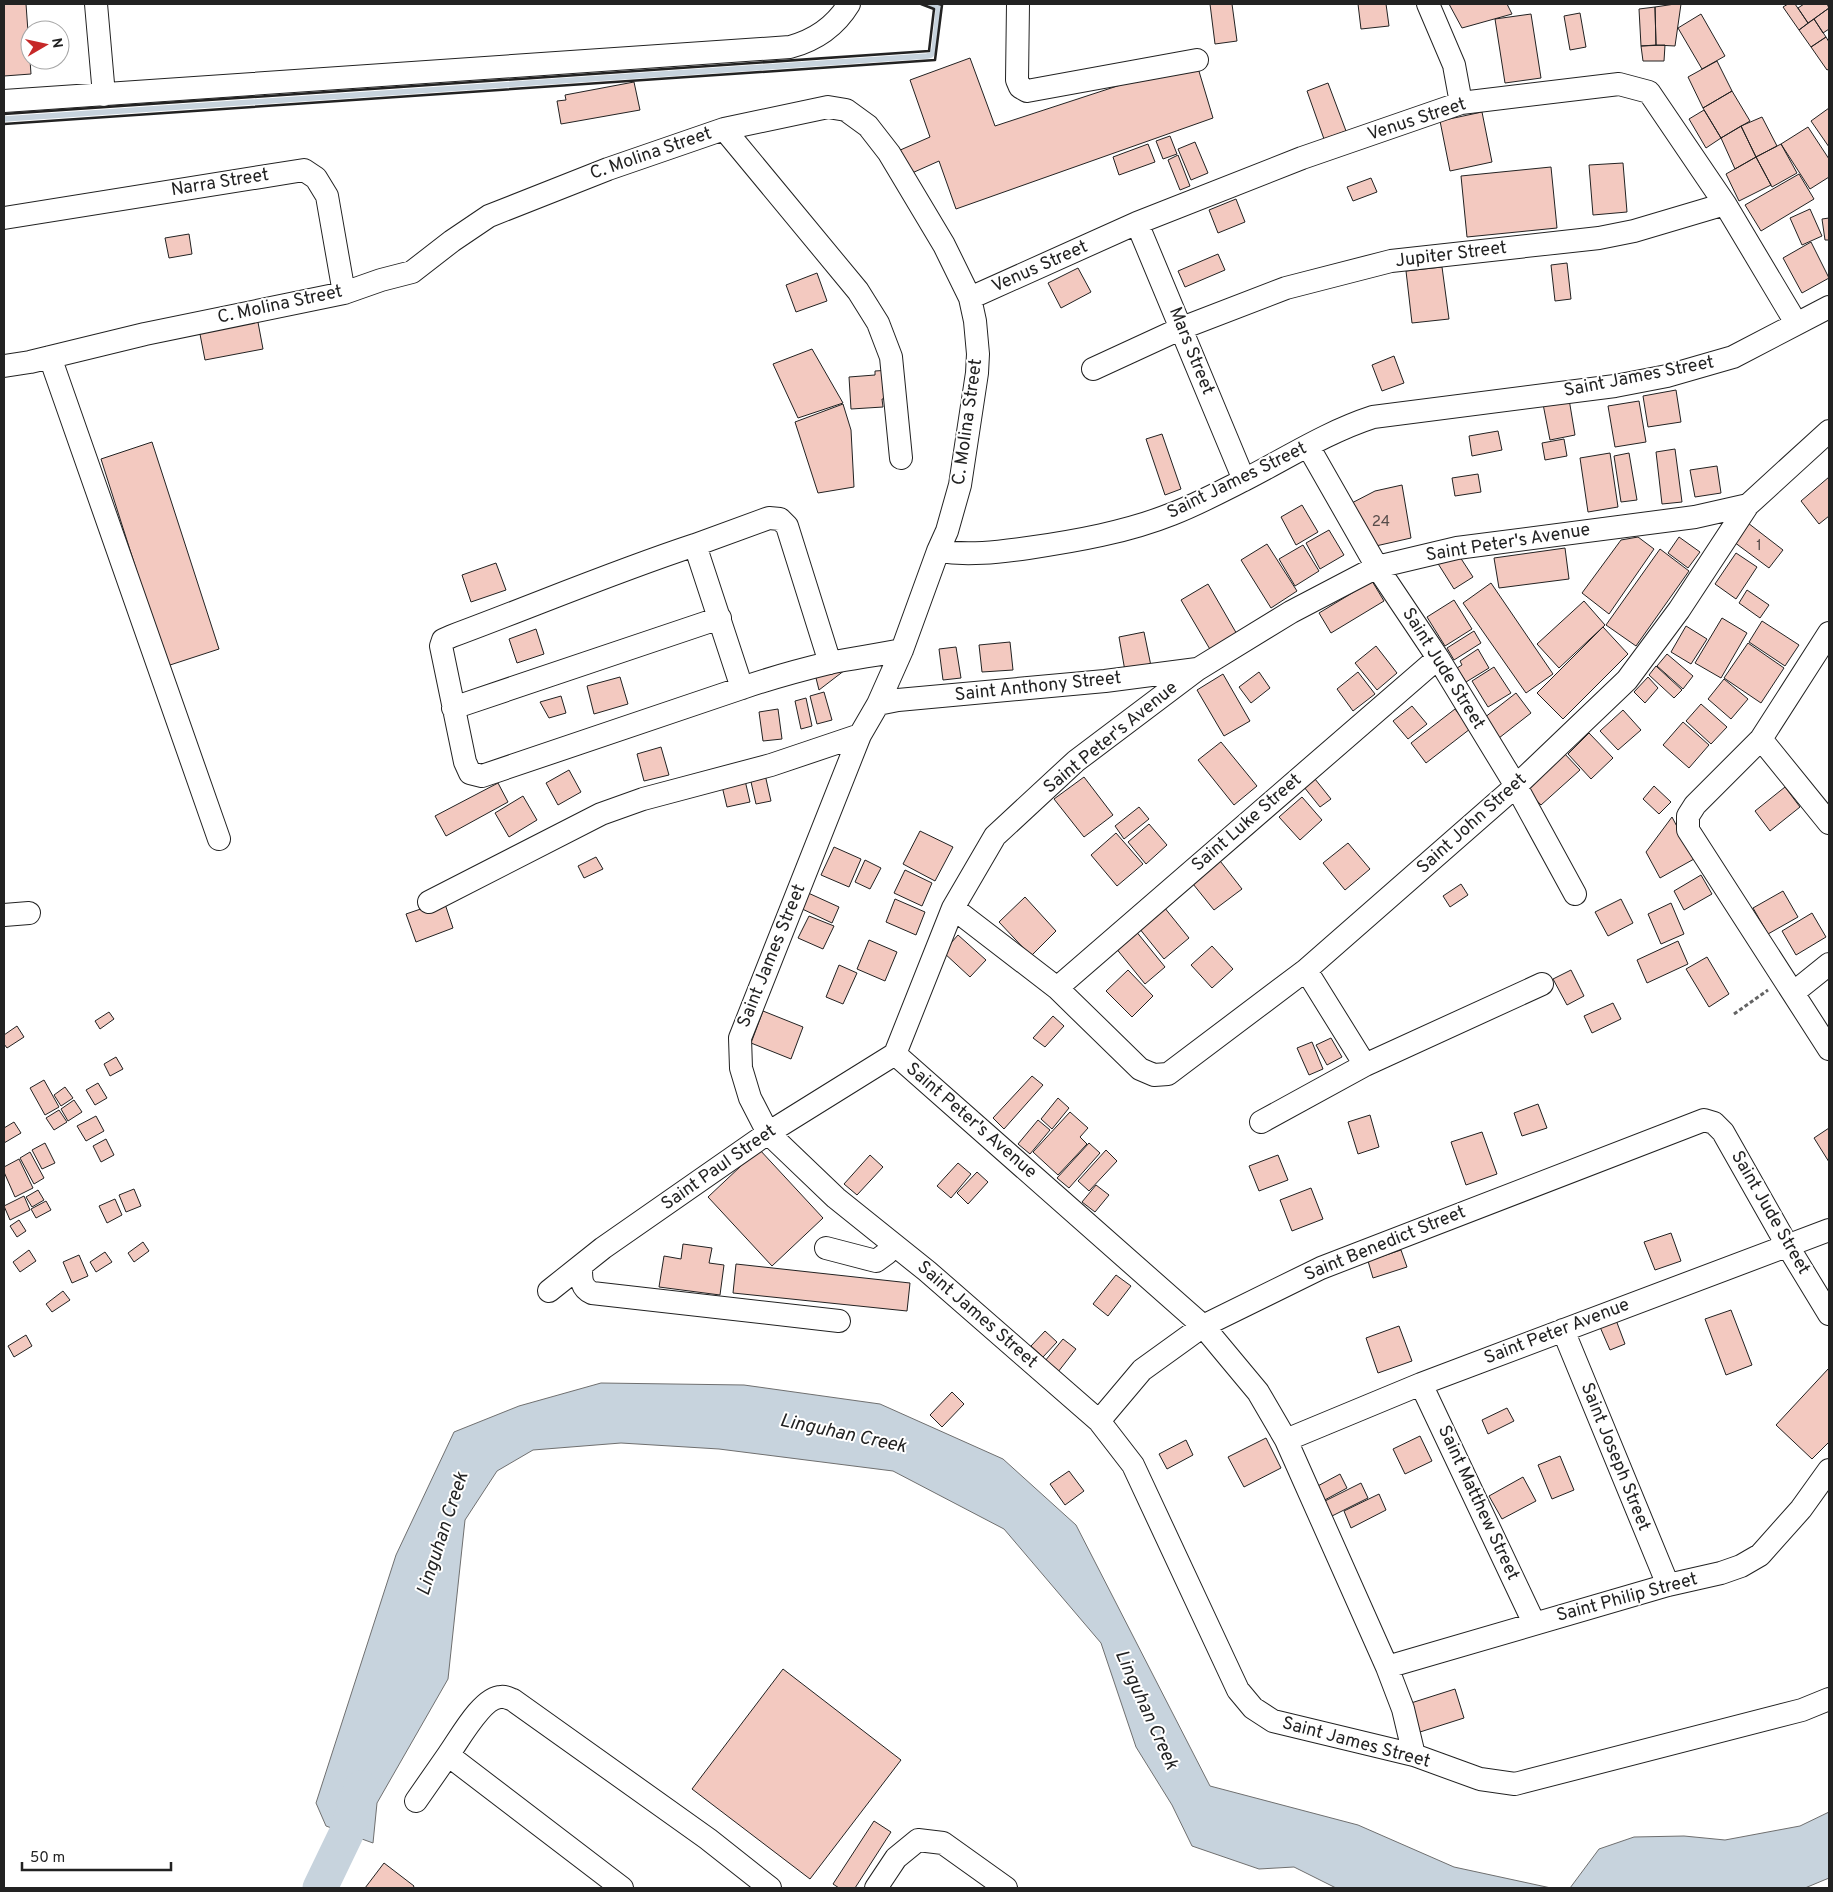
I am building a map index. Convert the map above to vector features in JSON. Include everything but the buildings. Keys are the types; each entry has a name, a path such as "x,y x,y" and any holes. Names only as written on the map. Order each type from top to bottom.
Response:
{"street":[{"path":"96,4 104,95"},
{"path":"4,101 790,47 805,43 819,36 831,27 849,4"},
{"path":"1018,4 1017,80 1020,87 1027,91 1197,60"},
{"path":"1428,4 1454,64 1461,103"},
{"name":"Venus Street","path":"970,298 1137,223 1302,158 1461,103 1618,84 1649,92 1724,204 1796,323"},
{"name":"C. Molina Street","path":"4,366 50,357 90,346 344,293 381,280 412,272 452,241 489,216 564,185 724,129 828,107 846,110 868,126 889,153 944,245 970,298 977,336 977,373 960,485 938,551"},
{"path":"724,129 858,291 878,323 891,357 901,458"},
{"name":"Narra Street","path":"4,218 304,170 316,178 326,196 344,293"},
{"name":"Jupiter Street","path":"1093,369 1182,328 1286,288 1391,261 1599,238 1634,231 1724,204"},
{"name":"Mars Street","path":"1137,223 1244,480"},
{"name":"Saint James Street","path":"1829,307 1733,357 1676,373 1605,387 1373,417 1347,426 1244,480 1172,514 1107,533 1054,544 988,553 958,554 938,551 902,650 878,704 860,735 740,1038 741,1068 745,1083 750,1098 768,1133 836,1198 978,1314 1099,1421 1133,1464 1238,1690 1253,1708 1273,1721 1414,1755 1480,1779 1515,1784 1802,1710 1829,1699"},
{"path":"50,357 219,840"},
{"name":"Saint Peter's Avenue","path":"1203,1326 895,1054 953,908 995,836 1076,761 1198,669 1291,612 1377,567 1457,548 1695,517 1748,505 1829,431"},
{"name":"Saint Jude Street","path":"1308,446 1377,567 1438,658 1516,786 1575,894"},
{"name":"Saint John Street","path":"1057,988 1140,1069 1154,1075 1168,1074 1306,970 1516,786 1626,680 1679,610 1748,505"},
{"path":"830,663 787,526 780,519 769,518 631,566 596,582 443,640 440,646 465,762 470,773 482,776 742,688 830,663 902,650"},
{"path":"695,545 742,688"},
{"path":"453,708 720,618"},
{"path":"1828,637 1761,739 1695,805 1688,816 1688,830 1829,1049"},
{"name":"Saint Luke Street","path":"1057,988 1438,658"},
{"name":"Saint Anthony Street","path":"878,704 898,700 1105,681 1198,669"},
{"path":"429,902 601,814 643,799 771,765 860,735"},
{"path":"1761,739 1829,823"},
{"path":"953,908 1057,988"},
{"path":"4,915 29,913"},
{"path":"1789,985 1829,964"},
{"path":"1306,970 1365,1065"},
{"path":"1261,1122 1365,1065 1542,984"},
{"name":"Saint Paul Street","path":"549,1291 581,1268 603,1248 768,1133 895,1054"},
{"name":"Saint Jude Street","path":"1704,1120 1714,1123 1723,1132 1787,1246 1829,1314"},
{"name":"Saint Benedict Street","path":"1099,1421 1142,1370 1203,1326 1321,1268 1704,1120"},
{"name":"Saint Peter Avenue","path":"1286,1440 1421,1384 1829,1230"},
{"path":"826,1248 876,1261 894,1245"},
{"path":"581,1268 584,1288 596,1294 839,1321"},
{"path":"1203,1326 1258,1392 1286,1440 1387,1666 1403,1709 1414,1755"},
{"name":"Saint Joseph Street","path":"1563,1330 1668,1585"},
{"name":"Saint Matthew Street","path":"1421,1384 1534,1623"},
{"name":"Saint Philip Street","path":"1387,1666 1469,1644 1534,1623 1668,1585 1721,1573 1741,1566 1760,1556 1801,1509 1829,1470"},
{"path":"416,1801 481,1709 490,1700 502,1696 513,1700 708,1839 770,1888"},
{"path":"448,1756 622,1888"},
{"path":"876,1888 896,1858 918,1840 943,1843 1006,1888"}],"path":[{"path":"1734,1014 1789,985"}],"water":[{"path":"601,1383 744,1385 880,1404 1003,1459 1076,1525 1210,1786 1358,1825 1454,1867 1551,1888 1336,1888 1294,1867 1259,1869 1192,1846 1172,1805 1136,1747 1101,1643 1004,1529 893,1471 719,1449 621,1443 533,1450 497,1471 465,1520 448,1679 377,1803 373,1843 326,1826 316,1803 396,1555 454,1432 519,1406"},
{"path":"1829,1812 1829,1878 1805,1888 1570,1888 1599,1849 1634,1837 1684,1836 1725,1840 1800,1826"}],"waterway":[{"path":"4,119 927,56 931,55 934,50 938,13 938,8 931,4"},
{"name":"Linguhan Creek","path":"320,1888 346,1834 361,1788"}],"wall":[{"path":"4,114 929,51 934,9 921,4"},
{"path":"4,124 935,60 942,5 939,4"}]}
